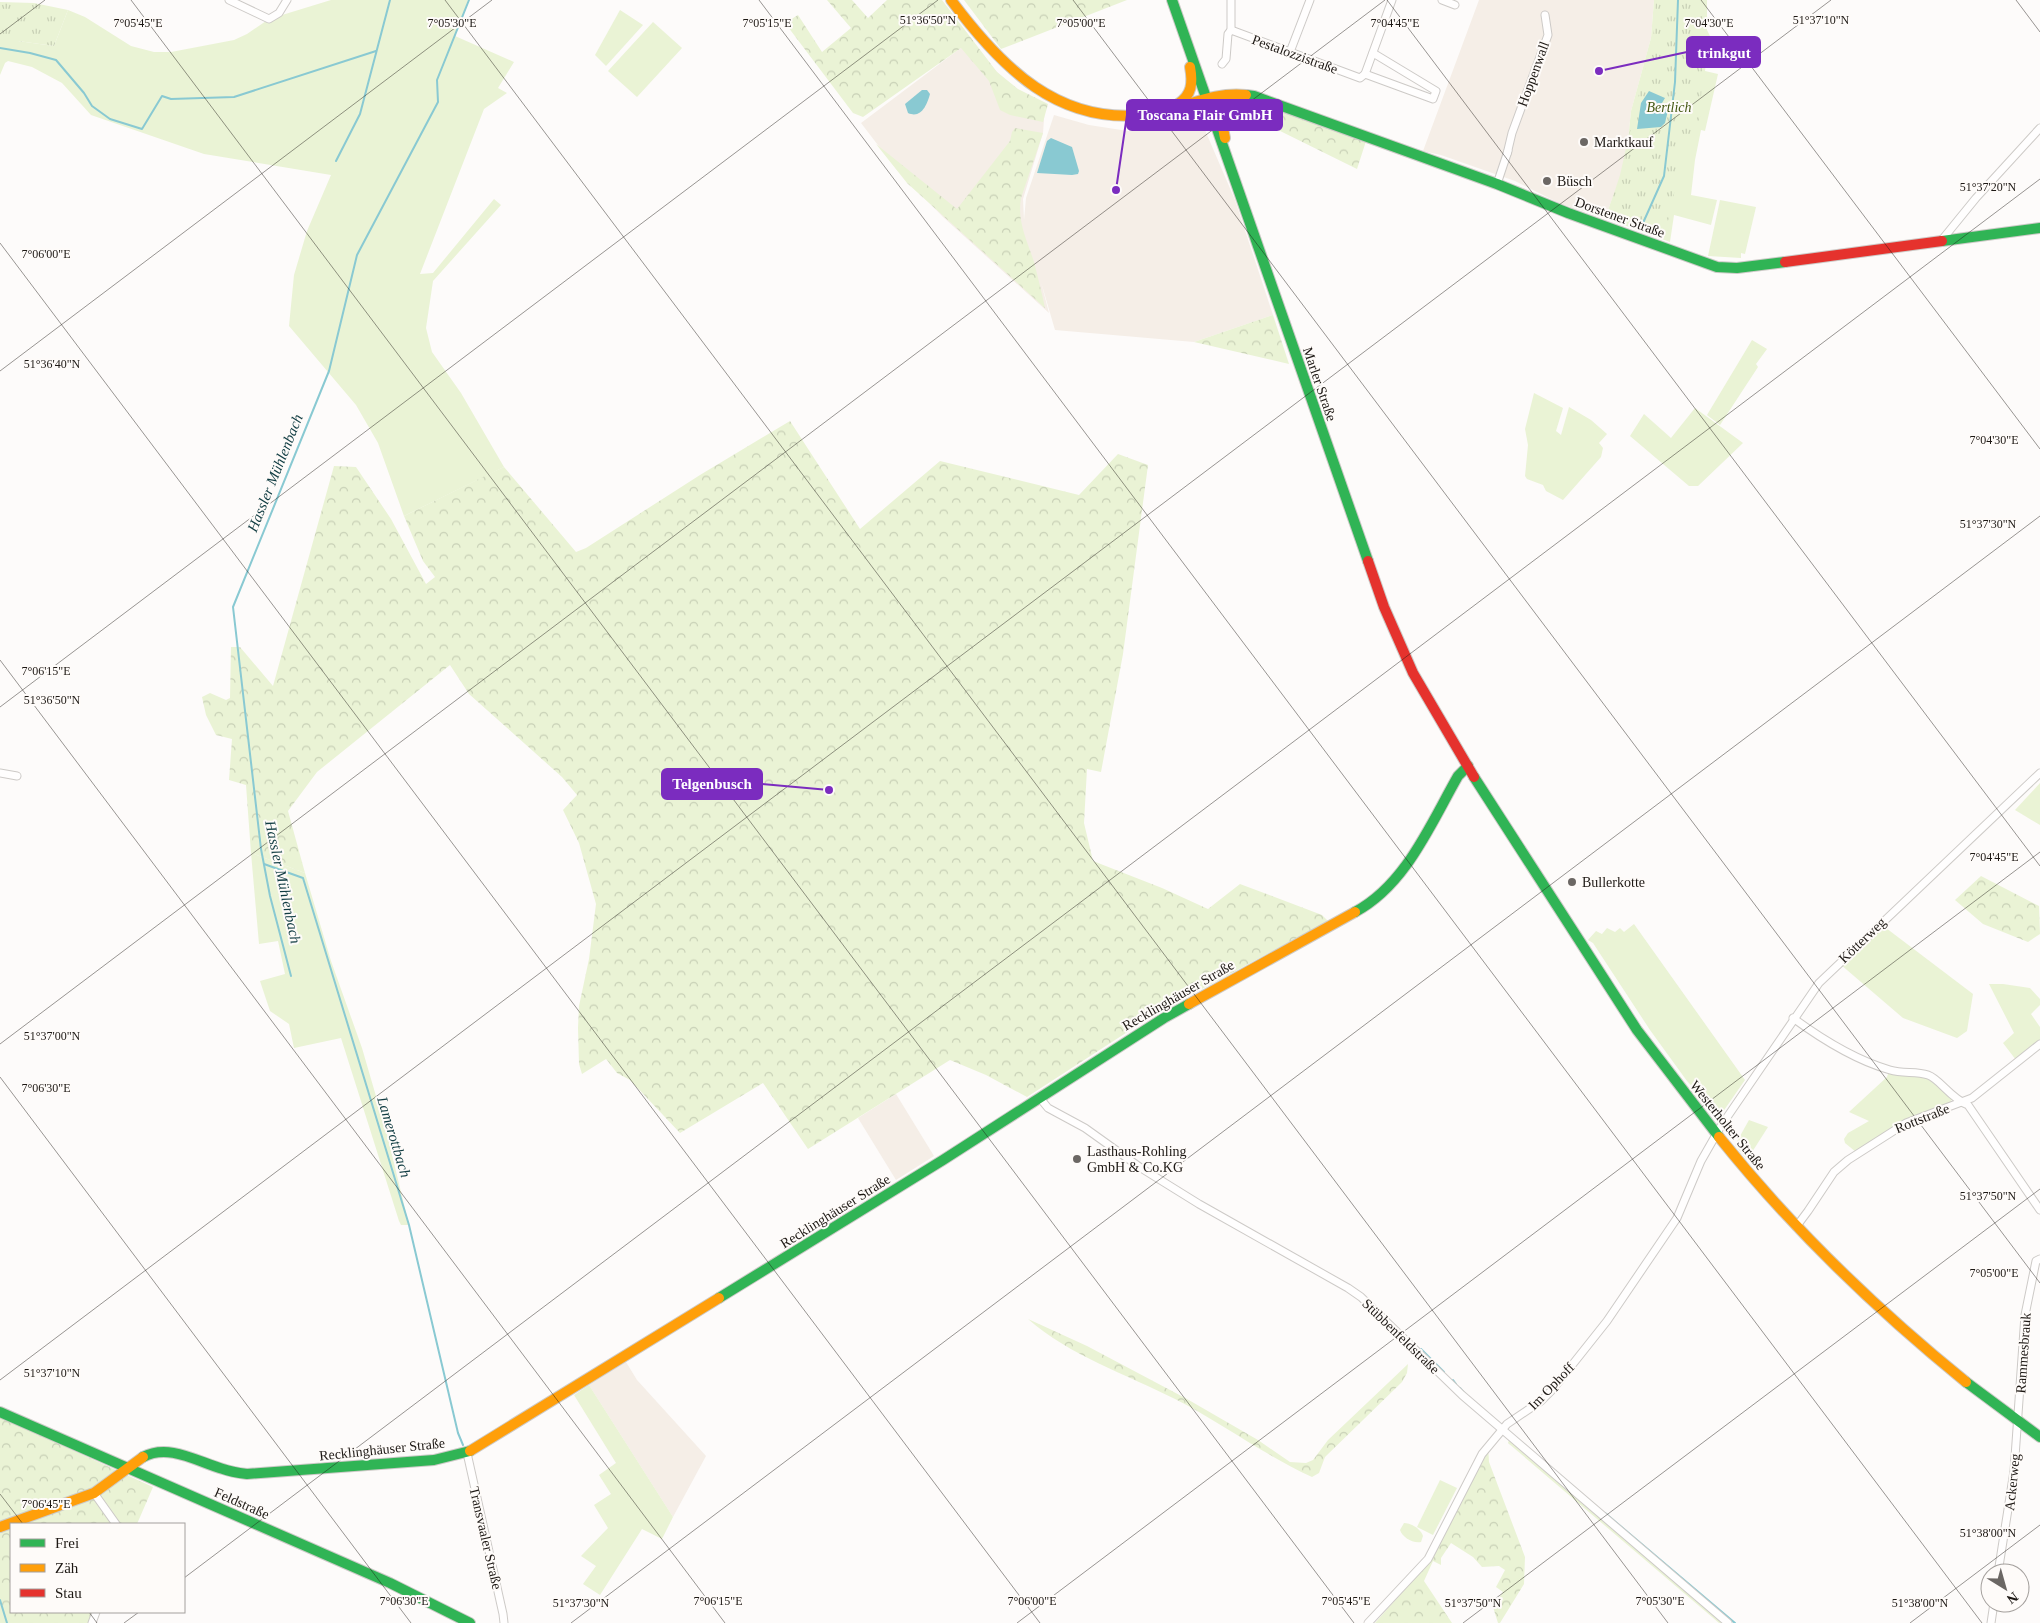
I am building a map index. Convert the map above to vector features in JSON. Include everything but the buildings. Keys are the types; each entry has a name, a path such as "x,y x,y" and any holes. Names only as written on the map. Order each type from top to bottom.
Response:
{"main road":[{"path":"951,0 996,56 1013,73 1035,89 1058,101 1092,112 1124,115 1150,114 1184,101 1191,91 1192,80 1184,37"},
{"name":"Marler Straße","path":"1172,0 1388,620 1424,694 1468,766"},
{"name":"Dorstener Straße","path":"1150,114 1232,94 1254,96 1497,184 1568,213 1717,267 1737,268 2040,228"},
{"path":"1227,159 1222,110 1229,100 1238,96 1254,96"},
{"name":"Recklinghäuser Straße","path":"11,1523 94,1493 105,1487 145,1456 159,1452 174,1453 225,1470 247,1474 434,1460 467,1453 927,1170 1164,1018 1356,913 1374,901 1404,868 1458,776 1468,766"},
{"name":"Westerholter Straße","path":"1468,766 1645,1041 1716,1134 1796,1227 1876,1306 1925,1348 2040,1437"},
{"name":"Feldstraße","path":"0,1412 382,1580 470,1623"}],"street":[{"path":"229,0 269,19 279,13 287,0"},
{"path":"1222,64 1226,59 1230,30 1231,0"},
{"path":"1290,52 1310,0"},
{"path":"1363,76 1392,0"},
{"path":"1442,0 1455,4"},
{"name":"Hoppenwall","path":"1497,184 1512,132 1548,35 1545,15"},
{"name":"Pestalozzistraße","path":"1230,30 1290,52 1433,99 1436,91 1373,53"},
{"path":"1940,241 1976,198 2040,128"},
{"path":"0,773 17,776"},
{"name":"Kötterweg","path":"1716,1134 1793,1018 1819,983 2040,773"},
{"path":"1793,1018 1863,1062 1890,1070 1930,1076 1955,1099 1968,1105 2040,1210"},
{"name":"Rottstraße","path":"1796,1227 1830,1177 1848,1160 1906,1122 1972,1098 2040,1044"},
{"name":"Stübbenfeldstraße","path":"1040,1097 1048,1108 1085,1128 1149,1173 1361,1297 1462,1395 1728,1623"},
{"name":"Im Ophoff","path":"1368,1623 1428,1559 1482,1454 1502,1429 1553,1389 1607,1321 1677,1218 1701,1161 1716,1134"},
{"name":"Rammesbrauk","path":"2017,1421 2024,1315 2036,1261 2040,1259"},
{"name":"Ackerweg","path":"2000,1563 2012,1486 2017,1421"},
{"name":"Transvaaler Straße","path":"467,1453 504,1623"},
{"path":"94,1493 115,1523"}],"shaded area":[{"path":"1479,0 1654,0 1651,38 1631,111 1628,140 1621,175 1605,218 1561,204 1515,181 1441,155 1423,151"},
{"path":"970,41 997,72 1018,91 1045,106 1043,133 1023,199 1024,220 1026,198 1054,115 1089,125 1128,131 1161,129 1202,123 1235,200 1273,315 1194,342 1055,330 1041,282 1049,313 943,217 897,170 861,123"},
{"path":"896,1094 934,1156 896,1180 858,1118"},
{"path":"626,1362 637,1380 706,1456 673,1517 589,1385"}],"green space":[{"path":"331,0 468,0 455,36 514,62 498,88 507,93 484,109 420,274 433,273 494,199 501,205 433,281 426,328 432,352 461,393 504,467 404,516 378,443 356,405 289,326 294,275 307,231 331,175 204,154 91,115 62,83 32,67 8,61 5,63 0,75 0,41 18,41 54,46 68,10 85,17 131,46 154,52 171,52 234,40 247,34 269,19"},
{"path":"827,0 852,0 868,18 887,0 942,0 997,72 1018,89 1048,104 1043,122 1010,115 1000,110 989,81 961,48 863,117 853,113 785,23 798,15 822,52 851,28"},
{"path":"964,0 1127,0 1001,49"},
{"name":"Bertlich","path":"1654,0 1707,0 1707,30 1710,36 1705,71 1718,74 1705,131 1701,130 1691,195 1717,200 1711,225 1674,215 1670,242 1605,218 1621,175 1628,140 1631,111 1651,38"},
{"name":"Bertlich","path":"1656,0 1706,0 1700,118 1681,149 1671,213 1663,233 1625,219 1606,218 1620,175 1653,41"},
{"path":"0,2 34,3 68,10 54,46 18,41 0,41"},
{"path":"620,10 643,25 606,66 595,55"},
{"path":"653,22 682,48 637,97 608,71"},
{"path":"1241,104 1269,107 1367,138 1357,169 1260,121 1234,113 1234,107"},
{"path":"1015,128 1043,133 1021,198 1020,215 1045,308 907,183 876,144 957,209 1010,141"},
{"path":"1720,200 1756,207 1745,254 1741,253 1741,258 1708,256"},
{"path":"1273,315 1289,364 1194,342"},
{"path":"1752,340 1767,349 1756,364 1758,367 1720,425 1707,415"},
{"path":"1534,393 1563,408 1556,431 1561,435 1569,407 1591,420 1607,434 1599,443 1603,448 1601,457 1563,500 1546,491 1543,485 1527,479 1525,476 1528,445 1525,429"},
{"path":"1695,408 1743,443 1698,486 1689,486 1630,436 1644,414 1671,438"},
{"path":"790,421 860,529 940,461 1079,495 1118,454 1148,465 1123,654 1101,772 1087,769 1084,823 1093,861 1162,888 1208,909 1240,884 1322,915 1328,921 1152,1016 1027,1097 986,1075 950,1060 808,1149 763,1083 680,1133 630,1080 617,1073 606,1059 582,1074 579,1064 579,1006 589,959 596,904 579,843 563,810 577,795 562,777 469,694 450,665 317,772 288,811 305,873 251,853 246,785 229,780 232,739 216,735 206,715 202,697 210,693 226,700 230,698 231,647 240,647 273,686 334,466 356,467 391,519 426,584 435,577 423,561 404,516 504,467 576,552 586,548 700,475"},
{"path":"2040,783 2040,825 2015,810"},
{"path":"251,853 305,873 331,961 362,1048 387,1134 409,1225 401,1225 399,1221 341,1038 294,1048 289,1024 270,1011 260,981 285,974 278,941 259,944"},
{"path":"1981,876 2039,906 2040,934 2028,942 1983,924 1955,900"},
{"path":"1634,924 1745,1080 1720,1116 1687,1081 1650,1030 1593,943 1588,940 1596,931 1602,934 1607,928 1615,932 1620,928 1624,932"},
{"path":"1882,925 1973,994 1967,1031 1957,1038 1903,1018 1840,964"},
{"path":"1989,984 2030,988 2040,999 2040,1005 2031,1014 2040,1027 2040,1040 2016,1060 2003,1043 2014,1033"},
{"path":"1889,1071 1917,1075 1930,1080 1952,1099 1949,1105 1901,1122 1856,1152 1845,1143 1844,1139 1848,1133 1869,1121 1849,1112 1887,1077"},
{"path":"1749,1120 1768,1127 1747,1160 1735,1145"},
{"path":"1028,1319 1087,1346 1187,1399 1258,1440 1290,1462 1306,1463 1313,1460 1328,1440 1408,1364 1407,1373 1402,1382 1325,1457 1319,1473 1312,1477 1277,1459 1175,1399 1099,1364 1062,1344"},
{"path":"589,1385 673,1517 662,1539 642,1529 600,1595 583,1584 596,1566 581,1556 608,1528 594,1505 611,1494 599,1475 616,1463 574,1395"},
{"path":"0,1417 153,1487 137,1523 10,1523 10,1613 98,1613 94,1623 0,1623"},
{"path":"1511,1434 1732,1623 1719,1623 1508,1443"},
{"path":"1488,1446 1489,1462 1525,1557 1524,1584 1500,1623 1498,1623 1493,1607 1503,1592 1496,1587 1505,1570 1499,1566 1482,1567 1473,1557 1451,1543 1441,1558 1441,1565 1433,1561 1424,1581 1452,1623 1375,1623 1433,1557"},
{"path":"1440,1480 1457,1488 1433,1535 1417,1527"},
{"path":"1404,1523 1413,1525 1420,1531 1423,1536 1421,1542 1411,1541 1403,1535 1400,1530"}],"water":[{"path":"922,90 927,90 930,94 923,110 916,114 908,113 905,104"},
{"path":"1649,91 1665,98 1662,103 1669,106 1665,123 1661,127 1637,129 1641,103"},
{"path":"1051,138 1072,147 1079,171 1078,174 1037,173 1047,141"}],"waterway":[{"path":"336,161 360,114 390,0"},
{"name":"Hassler Mühlenbach","path":"291,976 270,896 261,849 233,607 329,371 357,255 438,102 437,80 469,0"},
{"path":"1643,223 1664,176 1675,82 1678,0"},
{"path":"0,48 56,60 84,93 92,106 110,119 142,129 162,96 171,99 234,97 376,51"},
{"name":"Lamerottbach","path":"264,864 303,878 409,1225 458,1433 463,1445"},
{"path":"1421,1349 1444,1372"},
{"path":"1453,1380 1456,1384"},
{"path":"1460,1388 1465,1394"},
{"path":"1605,1513 1735,1623"},
{"path":"0,1600 7,1623"}],"traffic: fast":[{"path":"1172,0 1368,561"},
{"path":"1246,95 1254,96 1497,184 1568,213 1717,267 1737,268 1785,262"},
{"path":"1942,241 2040,228"},
{"path":"1355,912 1389,886 1403,869 1427,833 1458,776 1468,766"},
{"path":"1474,777 1637,1030 1719,1137"},
{"path":"719,1298 943,1160 1164,1018 1189,1004"},
{"path":"1966,1382 2040,1437"},
{"path":"0,1412 390,1583 470,1623"},
{"path":"143,1457 153,1453 173,1453 229,1471 247,1474 434,1460 470,1451"}],"traffic: slow":[{"path":"951,0 990,48 1012,69 1035,87 1060,101 1088,111 1117,116 1150,114 1209,98 1233,94 1246,95"},
{"path":"1178,104 1189,93 1190,67"},
{"path":"1225,138 1222,114 1227,105 1238,97"},
{"path":"1189,1004 1355,912"},
{"path":"1719,1137 1776,1203 1836,1266 1900,1326 1966,1382"},
{"path":"470,1451 719,1298"},
{"path":"11,1523 94,1493 143,1457"},
{"path":"0,1527 10,1523"}],"traffic: jam":[{"path":"1785,262 1942,241"},
{"path":"1368,561 1384,607 1413,673 1474,777"}],"place":[{"name":"trinkgut","path":"1599,71"},
{"name":"Marktkauf","path":"1584,142"},
{"name":"Büsch","path":"1547,181"},
{"name":"Toscana Flair GmbH","path":"1116,190"},
{"name":"Telgenbusch","path":"829,790"},
{"name":"Bullerkotte","path":"1572,882"},
{"name":"Lasthaus-Rohling GmbH & Co.KG","path":"1077,1159"}]}
